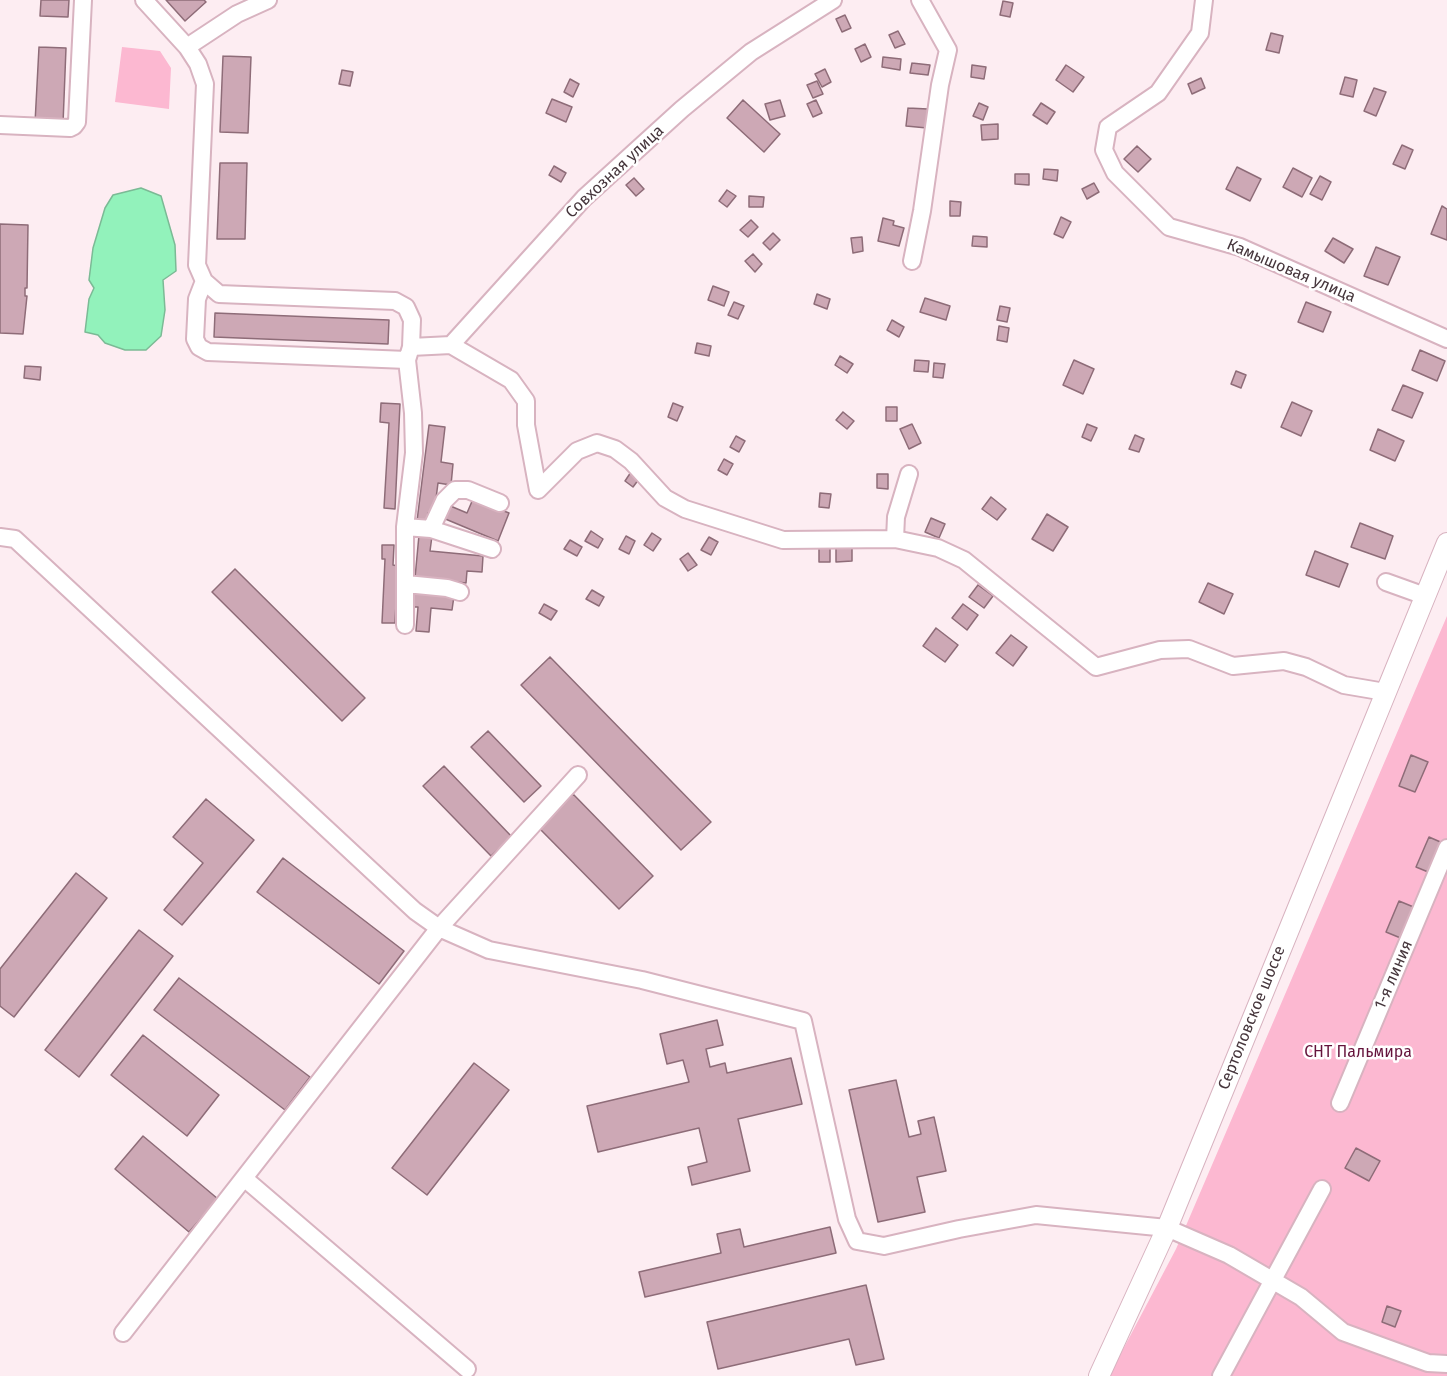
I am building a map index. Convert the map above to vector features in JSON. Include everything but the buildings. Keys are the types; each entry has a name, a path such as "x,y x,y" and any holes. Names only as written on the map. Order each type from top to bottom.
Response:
{"main road":[{"name":"Сертоловское шоссе","path":"1099,1376 1167,1228 1385,692 1446,550"}],"street":[{"path":"0,125 70,128 77,122 83,0"},
{"path":"144,0 187,47 198,64 205,84 197,265 204,281 219,294 395,301 406,307 412,320 409,354 414,453 405,527 405,626"},
{"path":"187,47 237,14 268,0"},
{"name":"Совхозная улица","path":"451,345 584,198 682,109 752,52 833,0"},
{"path":"912,261 922,211 939,85 948,50 920,0"},
{"name":"Камышовая улица","path":"1204,0 1200,33 1158,93 1108,127 1104,150 1115,173 1169,227 1240,247 1447,339"},
{"path":"204,281 197,299 195,339 199,347 208,352 409,354 451,345 511,381 526,401 526,425 538,490 577,451 597,442 615,449 631,461 665,498 685,509 783,540 895,539 938,548 964,560 1096,667 1160,650 1189,649 1233,666 1284,662 1306,667 1344,685 1385,692"},
{"path":"895,539 896,518 909,474"},
{"path":"431,529 444,501 455,490 468,490 500,502"},
{"path":"405,527 431,529 492,549"},
{"path":"0,537 15,539 106,627 414,911 438,928 489,950 642,980 803,1021 847,1219 857,1242 884,1246 959,1228 1036,1215 1167,1228 1228,1255 1301,1297 1343,1332 1428,1369 1447,1364"},
{"path":"1386,582 1425,596"},
{"path":"406,584 447,588 460,592"},
{"path":"123,1333 438,928 578,775"},
{"name":"1-я линия","path":"1340,1102 1447,848"},
{"path":"244,1178 468,1369"},
{"path":"1221,1376 1322,1190"}],"green space":[{"path":"122,47 160,51 171,68 169,109 115,102"},
{"name":"СНТ Пальмира","path":"1447,616 1447,1376 1109,1376 1176,1249"}],"shaded area":[{"path":"141,188 161,196 175,245 176,271 163,280 165,310 161,336 146,350 125,350 105,343 98,335 85,332 89,299 94,288 89,280 93,248 105,208 113,195"}]}
